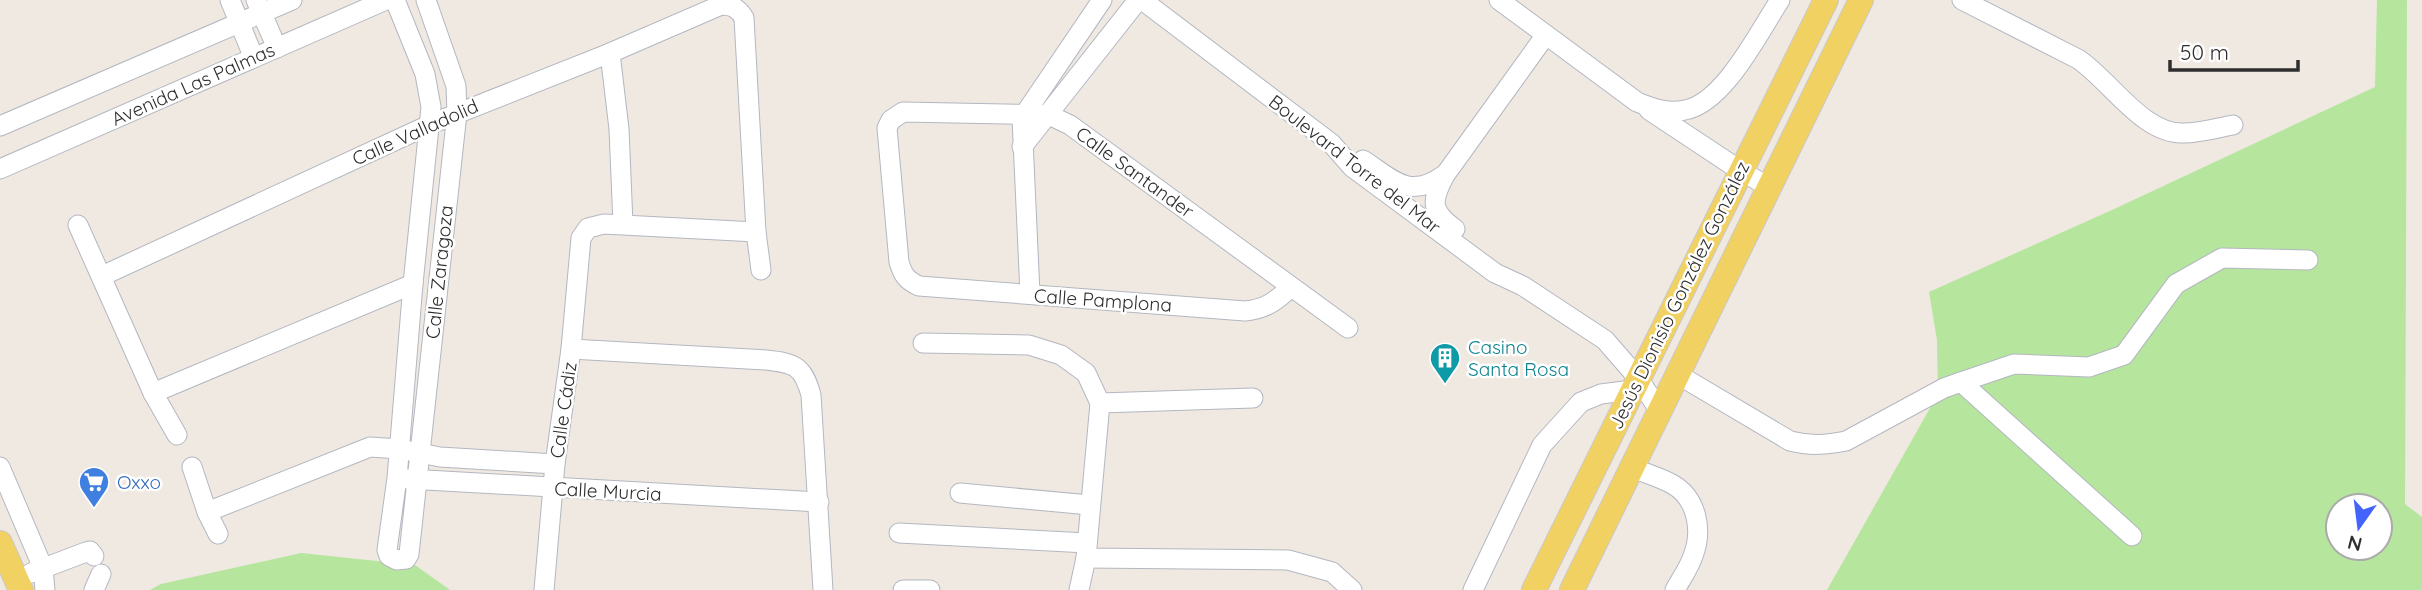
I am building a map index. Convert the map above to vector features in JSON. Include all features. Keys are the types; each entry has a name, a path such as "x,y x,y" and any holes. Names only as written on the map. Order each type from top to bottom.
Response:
{"main road":[{"name":"Jesús Dionisio González González","path":"1534,590 1826,0"},
{"name":"Jesús Dionisio González González","path":"1572,590 1861,0"},
{"path":"0,543 19,585"}],"street":[{"path":"230,0 254,58"},
{"name":"Avenida Las Palmas","path":"0,126 240,24 259,7 292,0"},
{"name":"Avenida Las Palmas","path":"0,169 386,0"},
{"name":"Calle Zaragoza","path":"395,0 428,85 431,124 413,284 400,449 388,545 389,556 397,559 405,559 409,548 457,113 456,86 426,0"},
{"path":"1030,294 1023,113 1102,0"},
{"path":"1023,147 1140,0"},
{"name":"Boulevard Torre del Mar","path":"1140,0 1331,143 1352,167 1495,273 1523,286 1605,340 1635,384 1659,410"},
{"path":"1499,0 1637,102 1741,172 1769,187"},
{"path":"1637,102 1674,112 1687,110 1707,101 1740,61 1780,0"},
{"path":"1962,0 2078,59 2092,69 2131,108 2169,131 2184,133 2233,125"},
{"name":"Calle Valladolid","path":"102,276 431,124 610,53 721,5 734,7 744,18 756,232"},
{"path":"259,7 277,48"},
{"path":"1523,286 1502,264 1442,220 1437,214 1435,198 1445,175 1545,36"},
{"path":"1069,47 1090,62"},
{"path":"610,53 619,129 623,224 756,232 761,270"},
{"name":"Calle Santander","path":"908,281 899,262 887,138 887,128 891,120 903,112 1049,115 1070,125 1348,328"},
{"path":"1331,143 1408,187 1424,187 1445,175"},
{"name":"Calle Cádiz","path":"544,590 555,464 571,349 578,247 584,232 595,226 623,224"},
{"path":"78,225 153,393 177,435"},
{"path":"1678,374 1790,441 1807,446 1829,445 1853,438 1944,388 2014,364 2089,368 2124,355 2176,284 2222,258 2308,260"},
{"name":"Calle Pamplona","path":"908,281 930,288 1245,310 1272,304 1291,287"},
{"path":"153,393 413,284"},
{"path":"923,343 1028,345 1061,355 1086,373 1100,403 1086,550 1079,590"},
{"path":"571,349 766,360 785,362 801,369 811,395 823,590"},
{"path":"1961,382 2132,536"},
{"path":"1472,590 1542,445 1581,402 1635,384"},
{"path":"1100,403 1253,398"},
{"name":"Calle Murcia","path":"207,512 370,447 400,449 440,457 555,464"},
{"path":"0,467 43,568 44,590"},
{"path":"192,467 207,512 218,534"},
{"path":"1631,467 1672,484 1685,494 1693,506 1698,529 1693,555 1675,590"},
{"name":"Calle Murcia","path":"397,478 819,502"},
{"path":"960,494 1090,505"},
{"path":"899,533 1086,550 1289,560 1332,572 1352,590"},
{"path":"19,585 43,568 90,551 94,556"},
{"path":"903,590 930,590"}],"green space":[{"path":"2377,0 2407,0 2405,504 2422,517 2422,590 1827,590 1938,394 1937,340 1929,292 2375,87"},
{"path":"301,553 415,565 450,590 150,590 161,584"}],"place":[{"name":"Casino Santa Rosa","path":"1445,385"},
{"name":"Oxxo","path":"94,509"}]}
